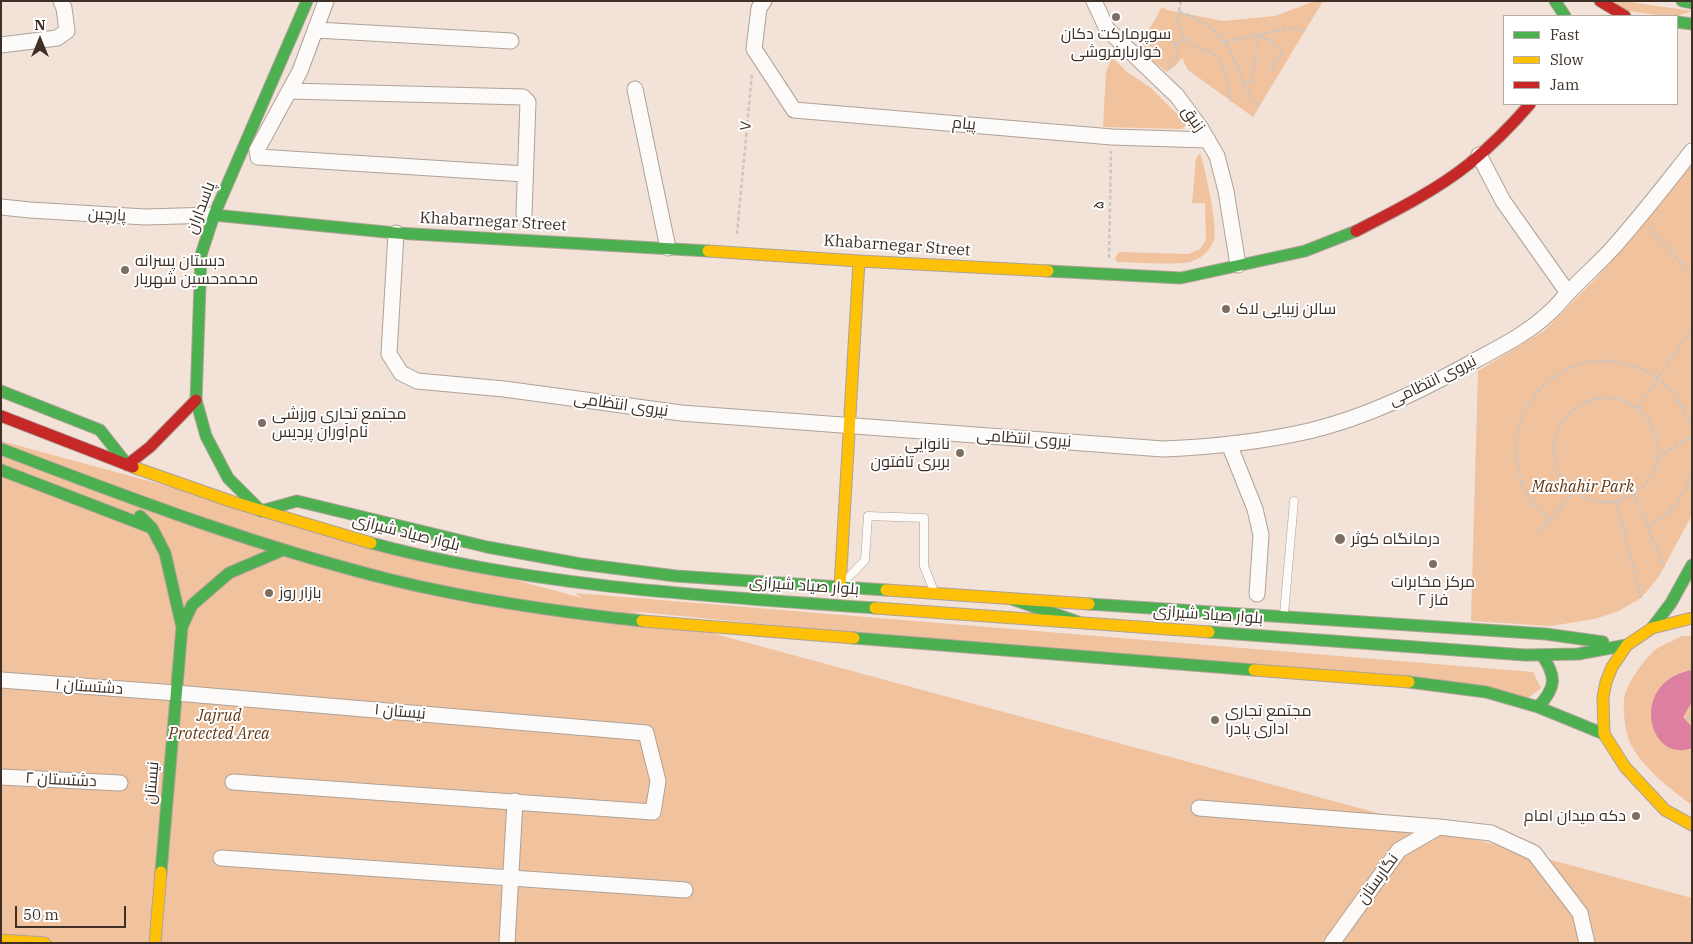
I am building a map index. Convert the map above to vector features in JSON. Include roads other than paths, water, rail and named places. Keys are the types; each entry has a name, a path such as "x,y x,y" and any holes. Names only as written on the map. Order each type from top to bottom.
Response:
{"main road":[{"name":"پاسداران","path":"261,511 228,478 206,436 196,400 201,255 214,215 307,1"},
{"path":"1555,1 1564,15"},
{"path":"1682,1 1692,3"},
{"path":"1596,4 1623,15"},
{"path":"1678,22 1692,24"},
{"name":"Khabarnegar Street","path":"214,215 396,233 1181,278 1305,251 1356,230 1407,205 1469,164 1512,125 1529,105"},
{"path":"840,587 859,261"},
{"path":"1,391 100,430 127,465 150,447 196,400"},
{"name":"بلوار صیاد شیرازی","path":"1,416 127,465 261,511 400,550 485,568 578,583 675,594 1413,646 1490,654 1564,655 1596,652 1627,645"},
{"path":"1,449 199,524 283,550 393,580 479,598 574,614 672,624 1410,682 1486,692 1538,707 1604,734"},
{"path":"1,470 152,528"},
{"path":"116,494 152,528 165,553 182,627"},
{"path":"261,511 297,500 487,547 581,564 676,576 1546,634 1627,645"},
{"path":"182,627 192,605 229,573 283,550"},
{"path":"1683,834 1665,810 1625,767 1604,734 1603,697 1612,667 1627,645 1652,628 1671,603 1692,565"},
{"path":"1012,598 1078,622"},
{"path":"1652,628 1692,618"},
{"name":"نیستان","path":"155,943 182,627"},
{"path":"1538,707 1549,697 1554,682 1551,667 1542,655"},
{"path":"1665,810 1692,825"},
{"path":"1,940 44,943"}],"street":[{"path":"1,45 57,38 67,31 64,8 61,1"},
{"path":"326,1 300,71 257,150 258,157 526,174"},
{"name":"پیام","path":"764,1 759,8 754,49 794,110 1112,137 1208,140"},
{"name":"زنبق","path":"1094,1 1107,29 1177,96 1200,127 1217,156 1226,191 1238,265"},
{"path":"316,30 512,42"},
{"path":"636,89 668,248"},
{"path":"289,91 523,97 528,102 524,214"},
{"name":"نیروی انتظامی","path":"396,233 389,354 401,373 417,381 504,388 681,413 1163,449 1262,440 1310,430 1383,406 1461,369 1523,334 1550,313 1640,217 1692,151"},
{"path":"1479,155 1503,201 1568,293"},
{"name":"پارچین","path":"1,207 145,217 214,215"},
{"path":"1230,444 1255,509 1261,535 1257,594"},
{"name":"دشتستان ۱","path":"1,680 176,693"},
{"name":"نیستان ۱","path":"176,693 646,733 658,781 653,812 515,801"},
{"name":"دشتستان ۲","path":"1,777 120,783"},
{"path":"233,782 515,801 507,943"},
{"path":"1199,808 1439,827 1491,833 1534,853 1580,913 1587,943"},
{"name":"نگارستان","path":"1332,943 1399,850 1439,827"},
{"path":"221,858 685,890"}],"lane":[{"path":"1283,616 1294,501"},
{"path":"840,587 865,560 868,516 924,518 924,566 934,593"}],"place":[{"name":"سوپرمارکت دکان خواربارفروشی","path":"1116,17"},
{"name":"دبستان پسرانه محمدحسین شهریار","path":"125,270"},
{"name":"سالن زیبایی لاک","path":"1226,309"},
{"name":"مجتمع تجاری ورزشی نام‌آوران پردیس","path":"262,423"},
{"name":"نانوایی بربری تافتون","path":"960,453"},
{"name":"درمانگاه کوثر","path":"1340,539"},
{"name":"مرکز مخابرات فاز ۲","path":"1433,564"},
{"name":"بازار روز","path":"269,593"},
{"name":"مجتمع تجاری اداری پادرا","path":"1215,720"},
{"name":"دکه میدان امام","path":"1636,816"}],"park label":[{"name":"Mashahir Park","path":"1583,487"},
{"name":"Jajrud Protected Area","path":"219,725"}]}
